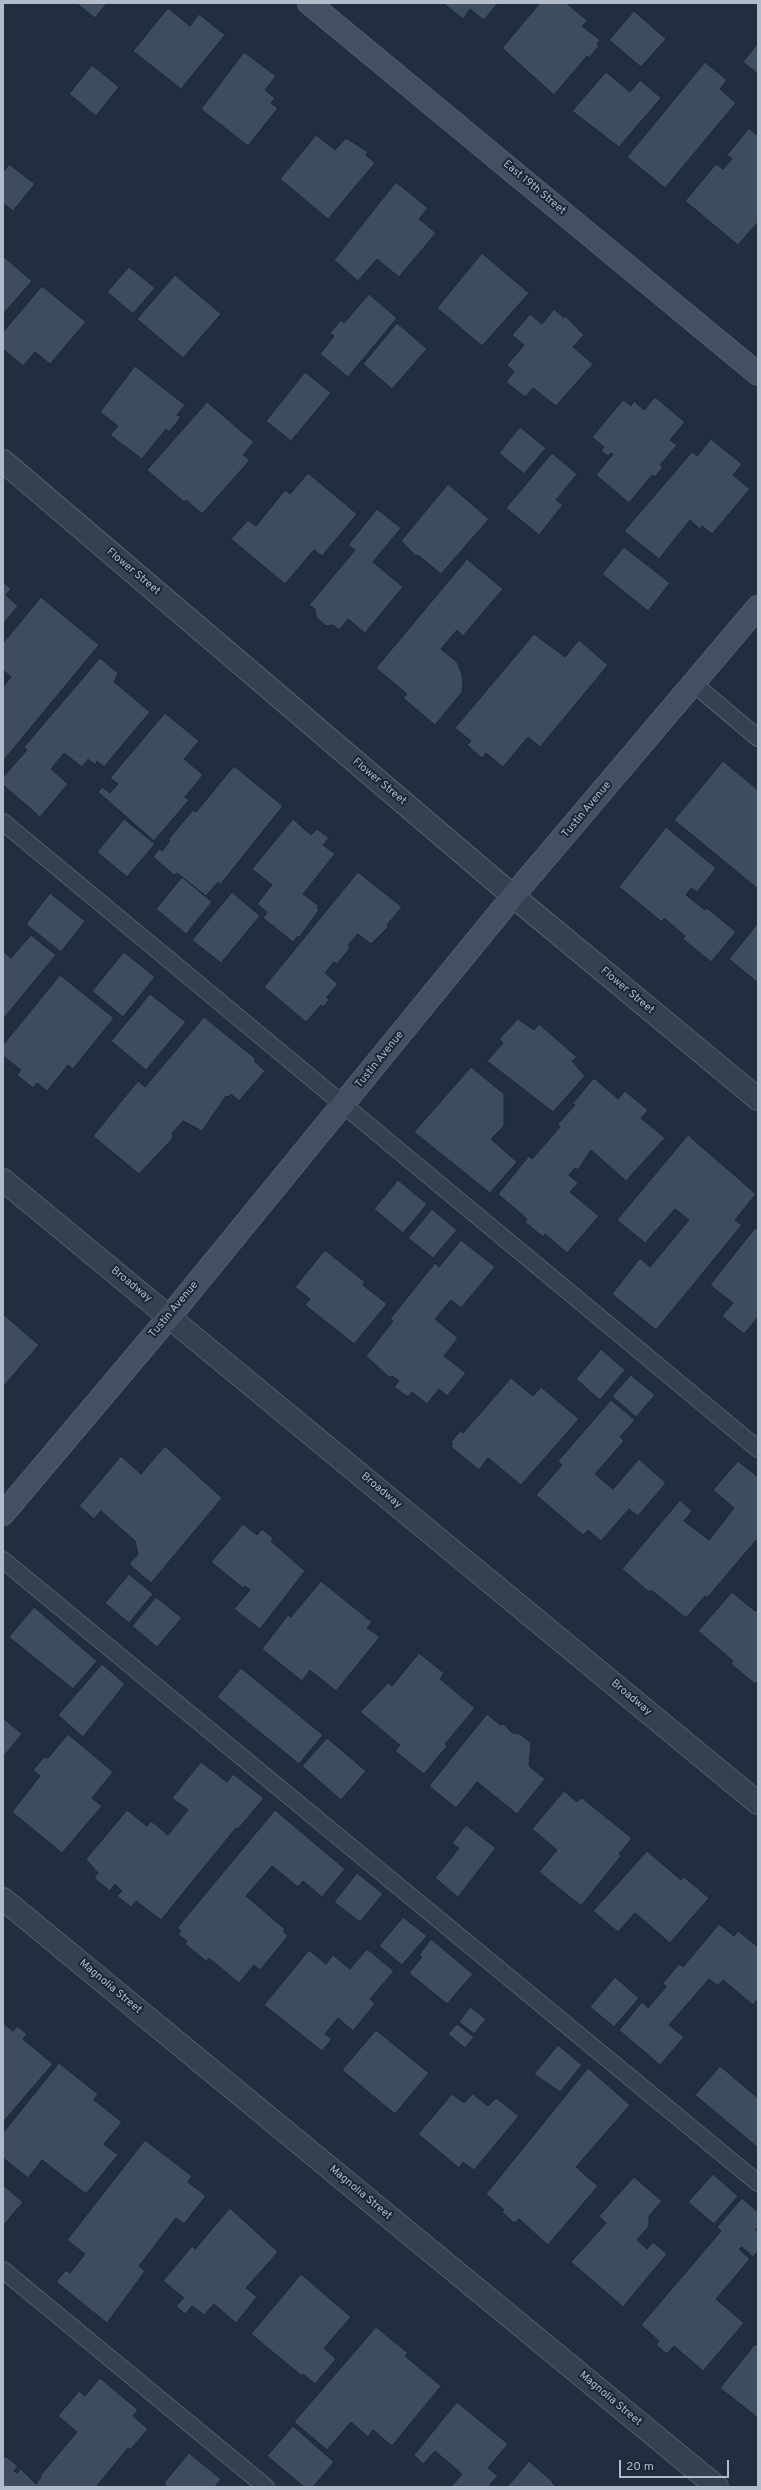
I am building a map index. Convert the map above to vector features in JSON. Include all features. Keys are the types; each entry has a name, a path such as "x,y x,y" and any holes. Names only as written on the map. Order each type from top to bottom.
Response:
{"street":[{"name":"East 19th Street","path":"310,3 758,374"},
{"name":"Flower Street","path":"3,461 513,896 758,1099"},
{"name":"Tustin Avenue","path":"3,1514 170,1316 513,896 758,608"},
{"name":"Broadway","path":"3,1180 170,1316 758,1803"},
{"name":"Magnolia Street","path":"3,1899 717,2487"}],"lane":[{"path":"694,684 758,738"},
{"path":"3,822 343,1106 758,1449"},
{"path":"3,1560 758,2183"},
{"path":"3,2270 266,2487"}],"building":[{"path":"76,3 107,3 95,18"},
{"path":"443,3 497,4 484,20 470,9 463,19"},
{"path":"540,3 566,3 588,21 582,26 600,40 597,44 599,46 589,58 587,56 554,95 502,48"},
{"path":"168,8 190,26 199,14 225,35 181,89 133,51"},
{"path":"634,11 666,39 641,67 609,40"},
{"path":"758,43 758,74 743,62"},
{"path":"244,52 276,76 265,90 275,98 271,103 278,108 248,146 201,109"},
{"path":"705,62 727,80 720,89 736,103 665,188 627,157"},
{"path":"92,65 119,87 96,116 69,94"},
{"path":"606,72 630,92 640,80 661,98 619,147 572,111"},
{"path":"749,128 758,136 758,222 738,245 685,201 716,164 723,169 732,159 727,155"},
{"path":"316,135 335,150 346,138 368,152 366,155 375,163 328,219 280,179"},
{"path":"9,164 35,184 13,211 3,203 3,172"},
{"path":"396,182 428,208 419,219 436,233 399,277 377,259 358,281 334,260"},
{"path":"482,253 529,293 482,346 437,308"},
{"path":"3,256 32,281 3,314"},
{"path":"129,267 155,288 133,314 107,292"},
{"path":"175,275 221,314 183,358 137,319"},
{"path":"42,286 86,322 50,364 35,352 23,366 3,349 3,332"},
{"path":"369,294 397,318 348,377 320,354 334,336 330,333 341,320 344,323"},
{"path":"554,309 564,318 565,316 584,335 573,347 593,364 556,406 533,388 525,397 506,382 514,372 507,365 524,345 512,335 530,314 542,324"},
{"path":"397,323 427,349 392,389 363,364"},
{"path":"135,366 185,405 177,415 181,417 169,432 166,429 142,459 110,435 118,426 100,412"},
{"path":"305,372 331,393 291,441 266,421"},
{"path":"655,397 685,422 670,440 677,445 660,465 663,467 655,477 652,475 629,503 596,475 613,454 611,453 608,456 601,451 604,447 592,437 623,400 631,406 634,401 644,410"},
{"path":"207,402 254,442 243,455 250,460 202,514 186,500 184,502 147,470"},
{"path":"520,427 546,448 524,474 499,453"},
{"path":"711,439 742,464 733,475 750,489 712,534 702,526 700,529 690,520 659,559 624,531 692,452 697,456"},
{"path":"552,453 577,474 556,500 563,505 539,535 506,508"},
{"path":"308,473 357,514 322,556 314,550 285,584 231,539 248,520 256,526 285,490 290,494"},
{"path":"448,484 489,519 441,574 418,555 416,556 401,541"},
{"path":"377,509 401,528 373,562 403,587 365,633 348,619 339,630 333,625 326,626 316,617 315,609 309,605 355,550 348,545"},
{"path":"624,547 670,583 648,611 602,574"},
{"path":"467,559 503,589 463,636 457,630 441,649 457,662 462,674 463,685 462,692 435,725 403,698 407,694 376,668"},
{"path":"3,582 11,589 6,595 18,606 3,624"},
{"path":"41,597 99,645 3,761 3,687 11,677 3,670 3,643"},
{"path":"534,634 565,657 579,640 608,665 540,747 528,737 503,767 486,753 482,758 467,745 471,741 455,728"},
{"path":"100,658 118,673 114,682 150,712 104,767 97,761 95,765 88,759 82,767 64,753 51,769 68,784 40,817 3,785 3,777 27,750 24,747"},
{"path":"165,713 199,741 184,759 203,775 185,797 189,800 154,841 98,792 102,787 110,793 118,784 110,778"},
{"path":"723,761 758,790 758,889 674,820"},
{"path":"234,766 283,806 220,885 218,882 206,896 177,873 174,875 153,857 159,849 162,851 170,841 168,840 193,810 196,812"},
{"path":"124,819 155,844 127,877 97,852"},
{"path":"293,819 311,835 317,829 329,838 323,845 335,854 303,894 319,906 317,908 319,910 299,938 298,936 293,942 263,918 267,912 257,904 272,885 252,869"},
{"path":"666,827 716,868 697,892 691,888 686,895 705,910 707,908 736,932 711,962 683,939 685,936 664,918 662,922 619,887"},
{"path":"358,872 402,907 387,925 389,926 371,944 358,934 348,945 350,948 337,964 334,962 325,973 338,984 327,997 329,1000 323,1007 321,1005 306,1022 264,987"},
{"path":"182,877 212,902 186,934 156,909"},
{"path":"232,892 260,916 221,963 192,940"},
{"path":"50,893 85,921 61,952 26,924"},
{"path":"758,923 758,983 729,959"},
{"path":"31,935 56,955 3,1019 3,951 11,958"},
{"path":"124,952 155,977 123,1017 92,991"},
{"path":"60,975 114,1018 73,1069 68,1065 47,1091 37,1083 33,1088 17,1075 21,1070 3,1056 3,1045"},
{"path":"150,994 186,1022 146,1070 111,1041"},
{"path":"204,1017 256,1059 254,1061 265,1071 239,1101 231,1094 228,1097 226,1096 202,1131 183,1121 172,1133 173,1138 139,1174 93,1136 138,1081 145,1087"},
{"path":"518,1019 534,1030 539,1024 577,1057 572,1061 585,1076 553,1112 487,1061 503,1043 499,1039"},
{"path":"471,1067 504,1094 504,1126 491,1139 517,1162 490,1193 414,1132"},
{"path":"594,1078 618,1099 625,1091 648,1110 641,1118 665,1138 626,1181 591,1150 578,1170 575,1168 569,1175 578,1183 570,1192 599,1216 567,1253 545,1234 543,1237 525,1222 527,1219 498,1194 529,1156 532,1159 560,1127 558,1124 575,1105 572,1104"},
{"path":"688,1135 756,1194 735,1220 742,1225 656,1330 612,1294 640,1258 650,1267 689,1220 675,1209 645,1243 617,1220"},
{"path":"398,1180 427,1204 403,1233 374,1209"},
{"path":"432,1209 457,1230 433,1258 408,1238"},
{"path":"755,1228 758,1230 758,1317 744,1334 722,1316 733,1303 710,1285"},
{"path":"461,1240 495,1267 461,1308 451,1300 435,1319 458,1338 444,1356 466,1373 447,1396 439,1389 427,1404 412,1392 408,1397 394,1387 399,1381 392,1376 390,1378 366,1356 393,1321 390,1319 435,1263 439,1267"},
{"path":"325,1250 365,1282 363,1285 387,1304 354,1344 305,1305 310,1299 295,1287"},
{"path":"3,1314 39,1345 3,1387"},
{"path":"601,1349 625,1370 600,1400 576,1379"},
{"path":"631,1375 655,1395 636,1417 612,1396"},
{"path":"511,1378 533,1396 541,1387 579,1419 521,1485 488,1458 479,1470 451,1447 453,1444 451,1442 460,1431 463,1433"},
{"path":"611,1400 635,1420 620,1437 624,1441 595,1474 613,1489 639,1459 666,1483 638,1516 629,1509 601,1541 588,1530 583,1535 536,1495 562,1465 558,1461"},
{"path":"165,1446 222,1498 151,1583 129,1564 138,1554 135,1541 101,1511 94,1519 79,1506 121,1456 141,1474"},
{"path":"738,1461 758,1477 758,1538 707,1598 705,1596 686,1618 651,1590 649,1592 622,1569 680,1500 692,1511 684,1521 709,1540 734,1508 713,1490"},
{"path":"243,1524 257,1535 262,1529 273,1538 271,1541 305,1571 260,1629 234,1609 250,1590 245,1586 243,1588 211,1562"},
{"path":"129,1574 153,1594 129,1623 105,1603"},
{"path":"321,1581 372,1622 367,1628 380,1637 336,1691 310,1670 302,1681 262,1649 288,1615 291,1617"},
{"path":"732,1592 755,1611 758,1610 758,1681 755,1684 731,1664 733,1661 698,1631"},
{"path":"156,1597 182,1618 157,1647 132,1626"},
{"path":"34,1607 97,1661 73,1689 9,1637"},
{"path":"419,1653 444,1673 440,1679 475,1708 445,1744 447,1746 424,1774 395,1751 400,1745 360,1712 388,1683 392,1686"},
{"path":"102,1664 125,1684 83,1737 58,1715"},
{"path":"241,1668 323,1735 299,1764 217,1697"},
{"path":"487,1714 500,1725 504,1724 512,1733 520,1734 531,1743 529,1766 545,1779 517,1814 477,1782 456,1808 429,1786"},
{"path":"3,1718 22,1734 3,1757"},
{"path":"68,1734 113,1772 92,1798 102,1806 62,1853 12,1812 40,1776 33,1770 44,1757 48,1758"},
{"path":"327,1738 366,1771 341,1800 302,1766"},
{"path":"201,1762 227,1782 233,1774 264,1798 238,1829 236,1828 161,1920 136,1901 131,1907 117,1896 122,1891 115,1884 110,1891 94,1878 98,1873 86,1859 127,1810 147,1826 151,1821 168,1835 188,1810 172,1798"},
{"path":"564,1791 577,1802 582,1798 632,1838 619,1854 621,1856 581,1906 539,1872 557,1850 532,1829"},
{"path":"275,1810 345,1869 322,1897 303,1881 298,1887 272,1866 246,1896 285,1929 283,1931 288,1936 260,1970 254,1965 239,1983 209,1958 206,1961 185,1944 187,1941 178,1934 181,1931 177,1928"},
{"path":"466,1825 496,1848 458,1897 435,1878 459,1848 452,1843"},
{"path":"647,1851 681,1880 684,1877 709,1898 670,1943 635,1913 618,1932 593,1911"},
{"path":"357,1873 383,1894 360,1922 334,1902"},
{"path":"403,1917 427,1936 402,1965 379,1946"},
{"path":"719,1924 734,1936 738,1931 758,1947 758,1999 753,2005 723,1980 718,1986 709,1979 669,2025 684,2037 660,2065 619,2030 642,2002 648,2008 666,1987 663,1983 679,1964 683,1967"},
{"path":"431,1939 473,1974 447,2004 409,1973 422,1957 419,1955"},
{"path":"367,1949 394,1971 370,1999 375,2004 353,2031 338,2018 325,2034 332,2039 322,2051 264,2005 309,1950 326,1964 333,1955 350,1969"},
{"path":"615,1977 639,1998 614,2027 590,2007"},
{"path":"470,2007 486,2019 474,2034 459,2022"},
{"path":"3,2023 13,2031 17,2026 27,2034 23,2039 53,2064 3,2122"},
{"path":"457,2024 474,2037 465,2048 448,2034"},
{"path":"376,2030 429,2073 395,2114 342,2070"},
{"path":"558,2045 582,2065 560,2092 534,2074"},
{"path":"59,2063 98,2094 94,2100 122,2122 104,2144 118,2155 86,2194 42,2160 28,2178 3,2158 3,2133"},
{"path":"720,2066 758,2098 758,2148 695,2095"},
{"path":"588,2068 630,2105 576,2167 598,2186 548,2245 519,2219 514,2223 502,2212 504,2210 486,2194"},
{"path":"452,2094 464,2103 473,2094 488,2106 496,2098 519,2116 474,2170 463,2162 459,2168 418,2134"},
{"path":"145,2140 192,2176 188,2182 206,2196 184,2224 176,2218 139,2266 145,2271 107,2323 56,2282 66,2270 70,2273 85,2254 67,2240"},
{"path":"713,2174 738,2196 714,2224 688,2202"},
{"path":"634,2177 662,2201 649,2216 649,2226 637,2240 647,2249 653,2242 667,2254 623,2307 571,2262 606,2223 599,2216"},
{"path":"3,2185 23,2202 3,2226"},
{"path":"742,2198 758,2212 758,2227 756,2230 758,2232 758,2251 753,2257 742,2247 739,2249 750,2259 716,2299 744,2323 703,2371 674,2346 667,2354 656,2345 659,2341 641,2325 721,2231 717,2227"},
{"path":"230,2208 278,2252 246,2288 257,2297 236,2323 214,2304 204,2315 192,2306 185,2314 176,2306 184,2298 163,2281 192,2246 195,2249"},
{"path":"301,2274 351,2317 324,2348 336,2359 315,2384 303,2374 302,2376 251,2334"},
{"path":"376,2327 408,2353 405,2356 441,2386 392,2446 373,2430 368,2437 351,2422 327,2450 294,2422"},
{"path":"755,2344 758,2346 758,2418 720,2388"},
{"path":"100,2378 138,2410 133,2416 148,2429 130,2450 128,2448 96,2487 3,2487 3,2459 5,2456 18,2466 14,2471 17,2473 21,2469 36,2484 41,2477 40,2476 77,2432 58,2416 79,2391 85,2396"},
{"path":"457,2402 508,2444 488,2468 498,2476 490,2484 491,2487 451,2487 462,2474 435,2451 423,2464 414,2455"},
{"path":"293,2426 334,2462 313,2487 304,2487 267,2456"},
{"path":"189,2453 221,2479 215,2487 167,2487 164,2483"},
{"path":"529,2461 553,2482 552,2483 557,2487 507,2487"}]}
